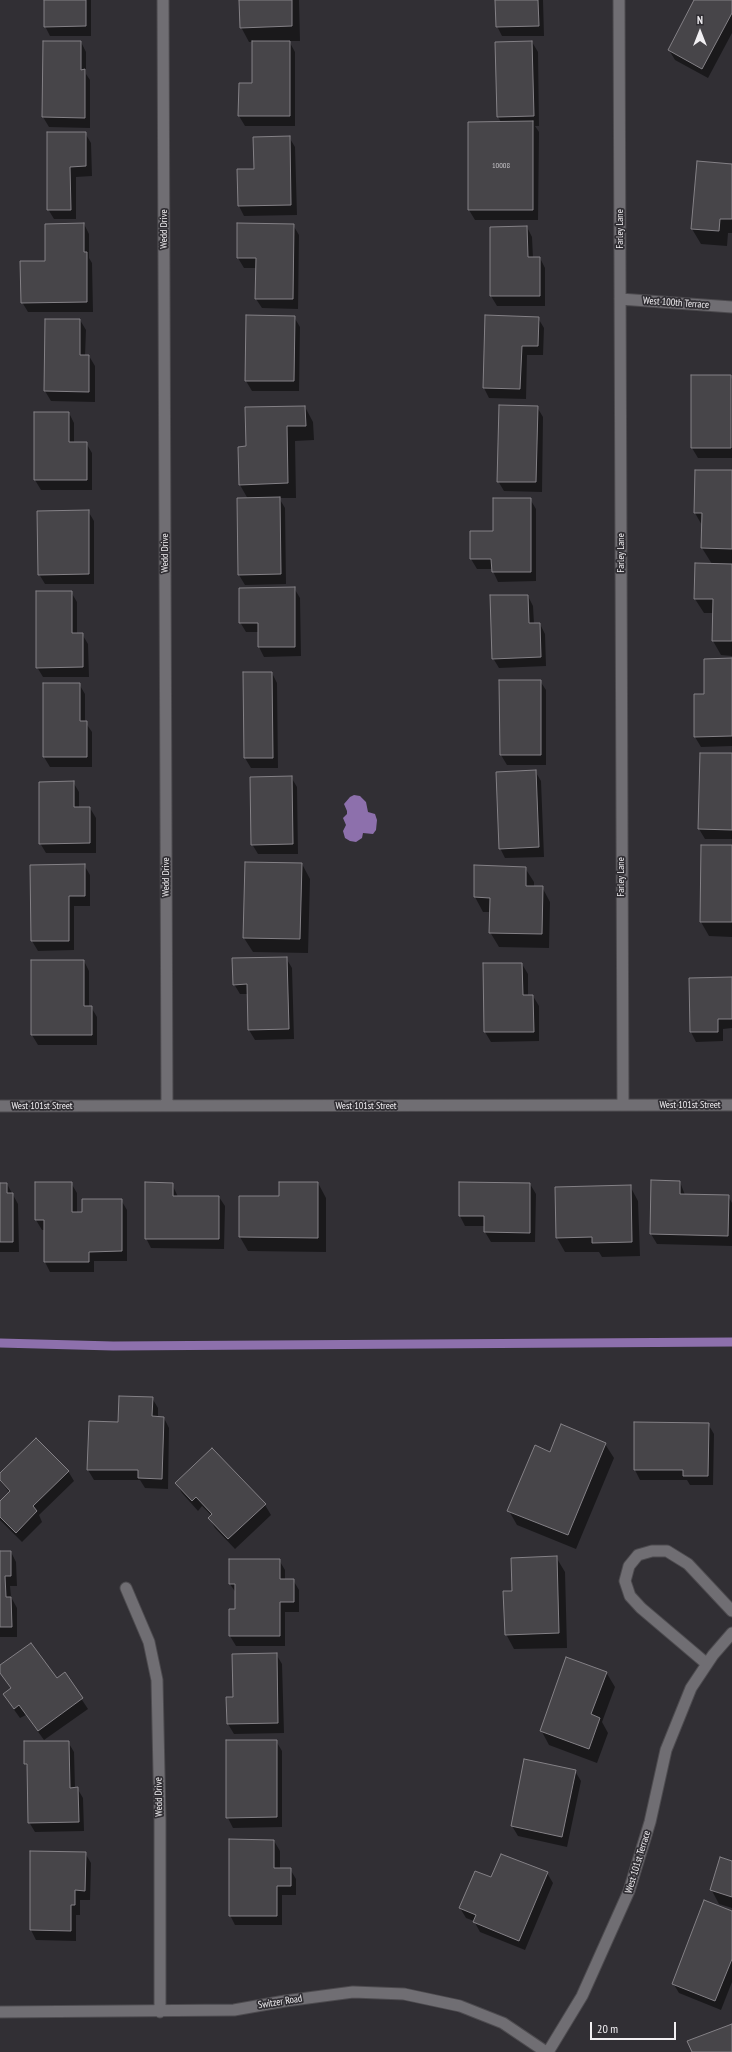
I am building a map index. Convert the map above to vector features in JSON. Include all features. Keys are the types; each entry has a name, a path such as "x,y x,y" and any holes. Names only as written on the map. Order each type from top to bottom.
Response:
{"street":[{"name":"Wedd Drive","path":"163,0 167,1106"},
{"name":"Farley Lane","path":"619,0 621,887 623,1105"},
{"name":"West 100th Terrace","path":"620,299 732,307"},
{"name":"West 101st Street","path":"0,1106 732,1105"},
{"path":"707,1664 641,1608 630,1596 625,1581 629,1566 638,1555 652,1551 667,1551 688,1564 732,1611"},
{"name":"Wedd Drive","path":"126,1588 149,1642 157,1680 160,1820 160,2012"},
{"name":"West 101st Terrace","path":"547,2052 582,1996 629,1892 650,1822 666,1750 691,1688 707,1664 732,1634"},
{"name":"Switzer Road","path":"0,2012 160,2012 234,2010 285,2001 353,1992 404,1994 460,2006 503,2022 547,2052"}],"shaded area":[{"path":"354,795 360,796 366,802 368,812 375,814 377,820 376,830 373,834 363,833 362,838 356,842 345,838 343,831 346,825 343,818 347,814 344,804"}],"building":[{"path":"44,0 86,0 86,26 44,27"},
{"path":"239,0 292,0 292,26 240,28"},
{"path":"495,0 538,0 539,26 496,27"},
{"path":"694,0 732,0 732,13 702,69 668,50"},
{"path":"43,41 81,41 81,70 85,69 85,118 42,117"},
{"path":"252,41 290,41 290,116 238,116 239,83 252,83"},
{"path":"532,41 534,116 497,117 495,42"},
{"path":"533,121 533,210 468,210 468,122"},
{"path":"47,132 86,132 86,166 70,167 71,210 47,210"},
{"path":"290,136 291,205 238,206 237,169 254,169 253,137"},
{"path":"697,161 732,164 732,219 720,219 719,231 691,229"},
{"path":"84,223 84,252 87,252 87,302 21,303 20,261 45,261 45,224"},
{"path":"237,223 294,224 293,299 255,299 256,258 237,258"},
{"path":"527,226 528,257 540,257 540,296 490,296 490,227"},
{"path":"246,315 295,316 294,381 245,381"},
{"path":"485,315 539,317 538,346 522,346 520,389 483,388"},
{"path":"45,319 80,319 80,355 89,355 89,392 44,391"},
{"path":"691,375 731,375 731,448 691,448"},
{"path":"499,405 538,406 536,482 497,482"},
{"path":"305,406 306,426 287,426 288,483 239,485 238,447 246,446 245,407"},
{"path":"34,412 69,412 69,442 87,442 87,480 34,480"},
{"path":"695,470 732,470 732,549 701,548 702,513 694,513"},
{"path":"280,497 281,574 238,575 237,498"},
{"path":"493,498 531,498 531,572 492,572 491,559 470,559 470,531 493,531"},
{"path":"89,510 89,574 38,575 37,511"},
{"path":"695,563 732,564 732,641 712,641 713,599 694,599"},
{"path":"295,587 295,647 258,647 258,623 239,623 239,588"},
{"path":"36,591 72,591 72,633 83,633 83,667 36,668"},
{"path":"490,595 528,595 529,623 540,623 541,657 492,659"},
{"path":"732,658 732,736 694,737 694,694 704,694 704,659"},
{"path":"243,672 272,672 273,758 244,758"},
{"path":"499,680 541,680 541,755 500,755"},
{"path":"43,683 80,683 80,721 87,721 87,757 43,757"},
{"path":"700,753 732,753 732,830 698,829"},
{"path":"536,770 539,847 499,849 496,772"},
{"path":"292,776 293,844 251,845 250,777"},
{"path":"74,781 74,807 90,807 90,843 39,844 39,782"},
{"path":"701,845 732,845 732,922 700,922"},
{"path":"245,862 302,863 300,939 243,938"},
{"path":"85,864 85,896 69,896 69,941 31,941 30,865"},
{"path":"474,865 526,867 526,886 543,886 542,934 489,933 490,898 474,897"},
{"path":"287,957 289,1029 248,1030 247,984 233,985 232,958"},
{"path":"31,960 84,960 84,1006 92,1006 92,1035 31,1035"},
{"path":"483,963 522,963 523,995 533,995 534,1032 484,1032"},
{"path":"732,977 732,1019 718,1019 718,1032 690,1032 689,978"},
{"path":"651,1180 680,1181 680,1194 729,1195 728,1236 650,1234"},
{"path":"35,1182 72,1182 72,1212 82,1212 82,1199 122,1199 122,1251 89,1252 89,1262 44,1262 44,1220 35,1220"},
{"path":"145,1182 173,1183 173,1196 219,1196 219,1239 145,1239"},
{"path":"279,1182 318,1182 318,1238 239,1237 239,1196 279,1196"},
{"path":"459,1182 530,1183 530,1233 484,1232 484,1216 459,1216"},
{"path":"0,1183 7,1183 7,1193 13,1193 13,1242 0,1242"},
{"path":"631,1185 632,1242 592,1243 592,1237 556,1238 555,1187"},
{"path":"119,1396 153,1397 152,1416 164,1417 162,1479 138,1478 138,1470 87,1470 89,1421 118,1422"},
{"path":"634,1422 709,1423 708,1476 683,1476 683,1470 634,1470"},
{"path":"561,1424 606,1443 568,1535 507,1511 535,1445 550,1452"},
{"path":"36,1438 69,1471 33,1506 37,1511 16,1533 0,1517 0,1501 10,1491 0,1480 0,1473"},
{"path":"212,1448 266,1504 228,1539 208,1518 212,1514 196,1497 192,1501 175,1483"},
{"path":"0,1551 11,1551 11,1576 5,1576 6,1597 11,1597 12,1627 0,1627"},
{"path":"557,1556 559,1633 505,1635 503,1591 512,1591 511,1558"},
{"path":"229,1559 280,1559 280,1579 294,1579 294,1602 280,1602 280,1636 229,1636 229,1609 235,1609 235,1584 229,1584"},
{"path":"31,1643 57,1678 65,1672 83,1698 38,1731 19,1705 14,1709 3,1694 11,1688 0,1673 0,1665"},
{"path":"277,1653 278,1723 227,1724 226,1697 233,1697 232,1654"},
{"path":"566,1657 607,1672 591,1714 600,1718 589,1749 540,1731"},
{"path":"226,1740 277,1740 277,1817 226,1818"},
{"path":"24,1741 69,1741 70,1788 78,1787 79,1822 28,1823 27,1764 24,1764"},
{"path":"524,1759 576,1770 562,1837 511,1826"},
{"path":"229,1839 274,1840 274,1868 291,1868 291,1886 277,1886 277,1916 229,1916"},
{"path":"30,1851 86,1852 85,1891 75,1890 75,1905 71,1905 71,1931 30,1930"},
{"path":"501,1854 548,1872 519,1941 473,1922 476,1915 459,1908 475,1871 491,1877"},
{"path":"720,1857 732,1861 732,1897 710,1890"},
{"path":"704,1900 732,1911 732,1959 715,2001 672,1984"},
{"path":"732,2024 732,2052 692,2052 687,2041"}],"waterway":[{"path":"0,1343 113,1346 732,1342"}]}
